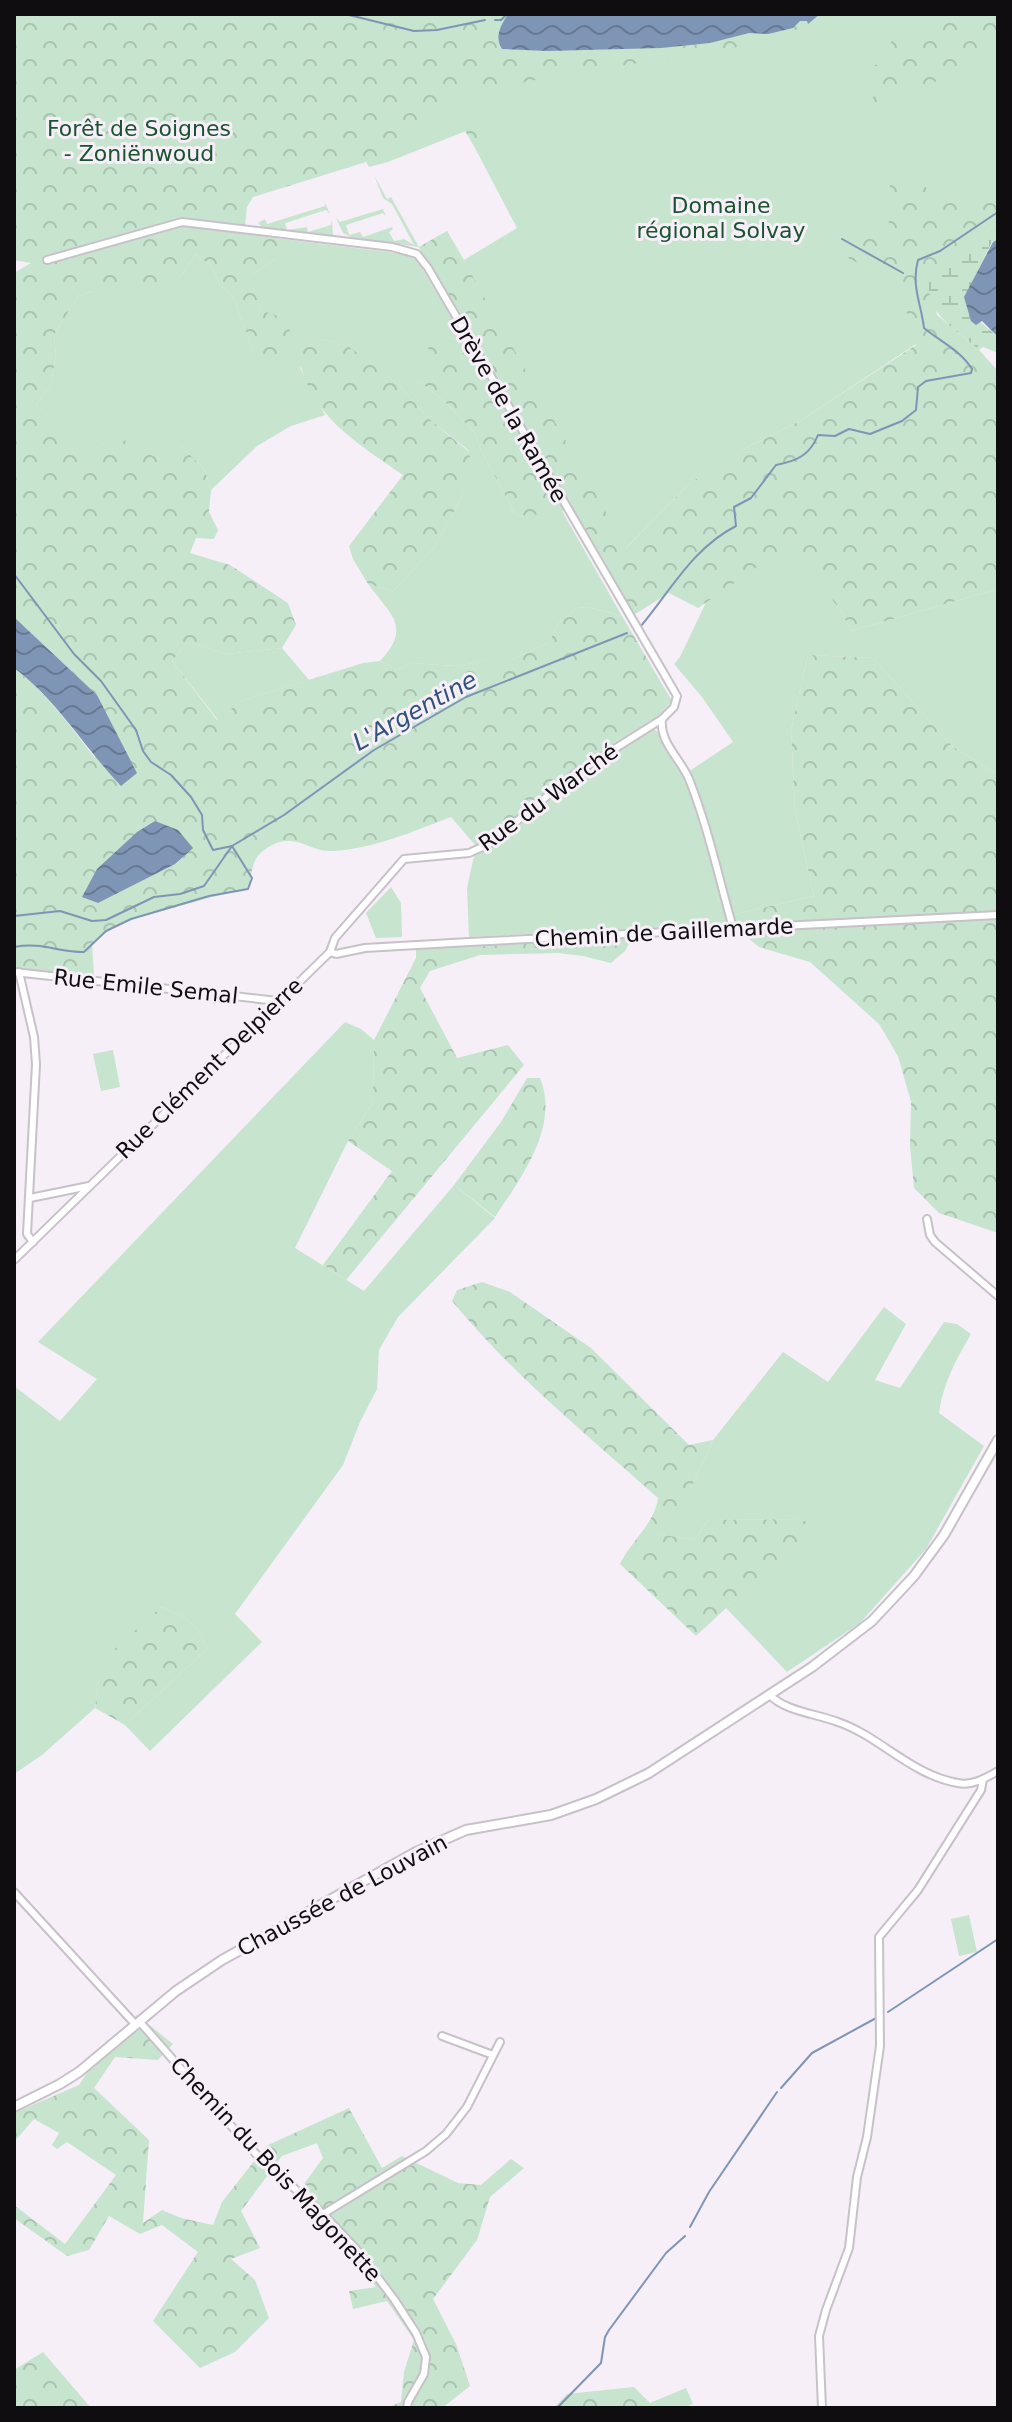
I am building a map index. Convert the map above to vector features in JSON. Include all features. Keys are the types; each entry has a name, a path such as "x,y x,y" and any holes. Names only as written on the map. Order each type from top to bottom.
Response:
{"main road":[{"name":"Chaussée de Louvain","path":"14,2107 79,2072 137,2022 222,1960 419,1850 466,1830 551,1815 596,1799 649,1773 835,1651 897,1596 944,1535 998,1440"}],"street":[{"name":"Drève de la Ramée","path":"47,260 182,222 392,247 417,254 677,696 670,712"},
{"name":"Rue du Warché","path":"330,952 335,938 404,859 469,853 489,844 573,775 670,712"},
{"path":"662,719 662,733 683,767 697,802 733,928"},
{"name":"Chemin de Gaillemarde","path":"330,952 998,915"},
{"name":"Rue Clément Delpierre","path":"14,1260 330,952"},
{"path":"16,972 34,1037 36,1064 27,1234 33,1242"},
{"name":"Rue Emile Semal","path":"16,972 278,1001"},
{"path":"30,1198 89,1186"},
{"path":"927,1219 930,1235 935,1242 998,1296"},
{"path":"770,1695 784,1704 864,1733 922,1771 966,1784 998,1771"},
{"path":"822,2408 819,2351 822,2322 849,2248 857,2177 867,2137 880,2046 879,1937 918,1890 981,1790 983,1779"},
{"name":"Chemin du Bois Magonette","path":"14,1892 256,2154 323,2214 365,2260 394,2299 421,2342 426,2357 424,2374 407,2408"},
{"path":"442,2036 493,2055"},
{"path":"323,2214 426,2151 446,2134 467,2107 500,2042"}],"green space":[{"name":"Forêt de Soignes - Zoniënwoud","path":"14,14 508,14 497,40 514,50 661,48 749,33 768,34 799,24 803,29 737,47 467,93 426,114 413,135 393,150 366,162 253,197 247,207 244,234 282,239 286,247 253,274 253,288 262,312 283,321 295,342 272,360 252,348 233,297 220,285 212,266 195,255 181,276 106,294 94,291 78,296 54,335 56,355 51,384 36,405 90,458 99,438 107,431 159,459 179,444 205,470 211,490 209,512 218,530 214,539 196,538 190,553 230,565 288,603 296,625 282,648 226,654 187,642 172,661 217,720 241,701 363,663 380,661 399,670 411,663 456,666 488,660 510,660 549,643 557,625 576,608 588,607 622,616 672,701 659,715 584,762 489,839 476,846 451,817 348,850 324,851 292,841 274,844 256,859 248,889 140,917 101,936 92,944 94,975 14,968 14,668 48,699 95,758 97,695 14,617 14,273 31,263 14,260"},
{"name":"Domaine régional Solvay","path":"285,14 998,14 998,212 916,344 800,421 744,449 688,485 606,568 419,247 447,231 464,260 517,228 466,131 369,167"},
{"path":"923,14 998,14 998,41 991,44 988,41 925,89 897,88 882,114 872,114 872,66 881,63 878,51 892,48 891,41 928,32"},
{"path":"488,120 495,121 502,135 477,151 465,131"},
{"path":"374,175 387,199 391,197 419,247 353,238 343,233 336,218 340,222 383,209 386,217 383,213 346,225 349,235 360,232 363,237 392,227 389,232 394,241 404,239 414,245 392,204 383,198"},
{"path":"914,176 940,205 963,200 982,205 998,193 998,223 931,269 928,281 937,315 979,350 998,371 998,589 851,631 841,611 789,545 698,608 669,593 632,616 570,508 558,513 516,516 474,432 420,382 422,361 433,339 448,337 467,343 473,338 419,247 447,231 626,548 688,485 702,475 744,449 800,421 916,345 899,285 841,254 845,234 857,230 888,248 890,180"},
{"path":"324,201 330,214 326,210 285,223 287,230 307,227 308,232 331,225 332,220 333,236 262,227 258,223 265,219 267,224 325,206"},
{"path":"998,223 998,239 992,242 965,297 971,314 998,337 998,353 983,347 979,350 940,316 930,296 929,284 931,269"},
{"path":"282,239 404,254 417,260 467,343 448,337 420,382 474,432 516,516 562,511 622,616 588,607 576,608 557,625 549,643 510,660 456,666 411,663 399,670 380,661 395,639 395,621 368,584 393,591 435,547 461,498 472,467 468,450 428,418 399,385 348,347 322,339 300,368 325,415 291,426 257,446 211,490 205,470 180,445 159,459 99,438 90,459 36,405 51,384 56,355 54,335 78,296 181,276 195,255 212,266 220,285 233,297 252,348 262,313 253,288 253,274 275,259 285,247"},
{"path":"322,339 349,347 399,385 428,418 468,451 473,467 461,498 435,547 393,591 368,584 349,546 403,475 352,439 312,394 298,354 306,344"},
{"path":"789,544 841,611 851,631 998,589 998,775 952,746 873,658 808,655 791,730 795,811 814,896 732,915 688,772 733,742 702,697 674,664 708,598"},
{"path":"187,642 226,654 282,648 309,680 241,701 218,720 172,661"},
{"path":"808,655 873,658 952,746 998,775 998,1233 939,1213 914,1188 910,1146 911,1102 898,1056 879,1024 810,962 759,947 744,935 732,915 814,896 795,811 791,730"},
{"path":"653,729 686,780 730,924 469,937 467,888 474,856 494,846 589,769"},
{"path":"391,887 401,903 402,937 376,938 366,913"},
{"path":"632,938 625,951 611,963 558,953 480,955 430,971 420,988 457,1058 508,1045 524,1065 346,1280 323,1265 392,1171 348,1141 373,1102 374,1040 416,958 416,949"},
{"path":"345,1022 361,1029 374,1040 373,1102 348,1141 295,1248 364,1291 454,1185 495,1218 398,1317 379,1350 377,1389 343,1465 235,1614 262,1642 150,1751 125,1725 207,1649 190,1622 161,1607 99,1679 95,1708 42,1755 14,1774 14,1386 60,1421 97,1379 38,1342"},
{"path":"113,1050 120,1087 101,1091 93,1054"},
{"path":"527,1078 540,1078 545,1096 541,1133 526,1169 495,1217 454,1185 501,1122"},
{"path":"482,1282 510,1292 591,1348 689,1445 713,1440 694,1482 658,1534 694,1540 708,1520 802,1519 813,1527 696,1636 620,1564 648,1524 658,1498 525,1379 452,1301 457,1290"},
{"path":"884,1307 906,1324 875,1380 900,1388 944,1322 957,1324 971,1334 947,1382 939,1413 984,1446 926,1549 860,1623 787,1672 726,1608 812,1527 802,1519 708,1520 694,1540 657,1534 694,1482 713,1440 783,1352 828,1382"},
{"path":"161,1607 190,1622 207,1649 125,1725 95,1708 99,1679 108,1655"},
{"path":"969,1915 977,1952 959,1956 951,1919"},
{"path":"137,2015 173,2044 158,2060 115,2057 94,2088 149,2140 143,2223 162,2210 213,2225 222,2202 266,2146 349,2108 382,2168 402,2156 458,2183 481,2185 511,2159 524,2168 490,2197 477,2240 433,2299 456,2344 470,2386 442,2408 386,2408 401,2402 404,2372 414,2340 387,2301 353,2309 349,2291 376,2287 352,2257 304,2184 323,2158 317,2143 282,2156 241,2211 260,2248 231,2259 255,2280 269,2318 235,2352 200,2368 153,2321 198,2252 162,2225 140,2234 109,2216 89,2250 67,2256 14,2218 14,2205 65,2244 116,2175 67,2142 57,2149 52,2145 59,2133 34,2119 14,2142 14,2113 79,2085 99,2055"},
{"path":"43,2352 91,2408 14,2408 14,2370"},
{"path":"634,2387 655,2408 554,2408 567,2394"},
{"path":"686,2388 693,2404 683,2408 652,2408 650,2403"}],"water":[{"path":"508,14 820,14 808,24 807,21 800,21 793,28 768,34 749,33 710,43 661,48 547,51 502,49 499,36"},
{"path":"998,239 998,337 982,321 976,325 971,321 964,297 993,242"},
{"path":"14,617 97,695 137,773 121,786 44,694 14,668"},
{"path":"155,821 178,830 193,848 175,864 98,903 82,897 97,869 137,832"}],"waterway":[{"path":"345,14 414,31 437,30 485,20"},
{"path":"495,20 501,20 507,14"},
{"name":"L'Argentine","path":"641,626 695,558 736,526 734,507 751,498 776,465 802,456 818,435 835,436 849,429 870,434 902,421 916,410 918,387 926,381 971,373 972,369 962,357 924,328 916,269 918,260 940,251 998,212"},
{"path":"842,239 903,273"},
{"path":"14,574 74,654 101,681 136,730 143,751 151,762 171,775 191,797 202,815 203,830 213,850 232,846 252,878 248,889 209,896 131,919 106,931 84,952 14,947"},
{"name":"L'Argentine","path":"14,916 60,911 92,921 106,920 154,897 180,894 204,886 232,846 284,815 374,750 466,697 627,633"},
{"path":"888,2012 998,1939"},
{"path":"781,2088 812,2053 878,2017"},
{"path":"690,2227 709,2192 777,2092"},
{"path":"557,2408 601,2363 609,2330 666,2253 685,2236"}]}
